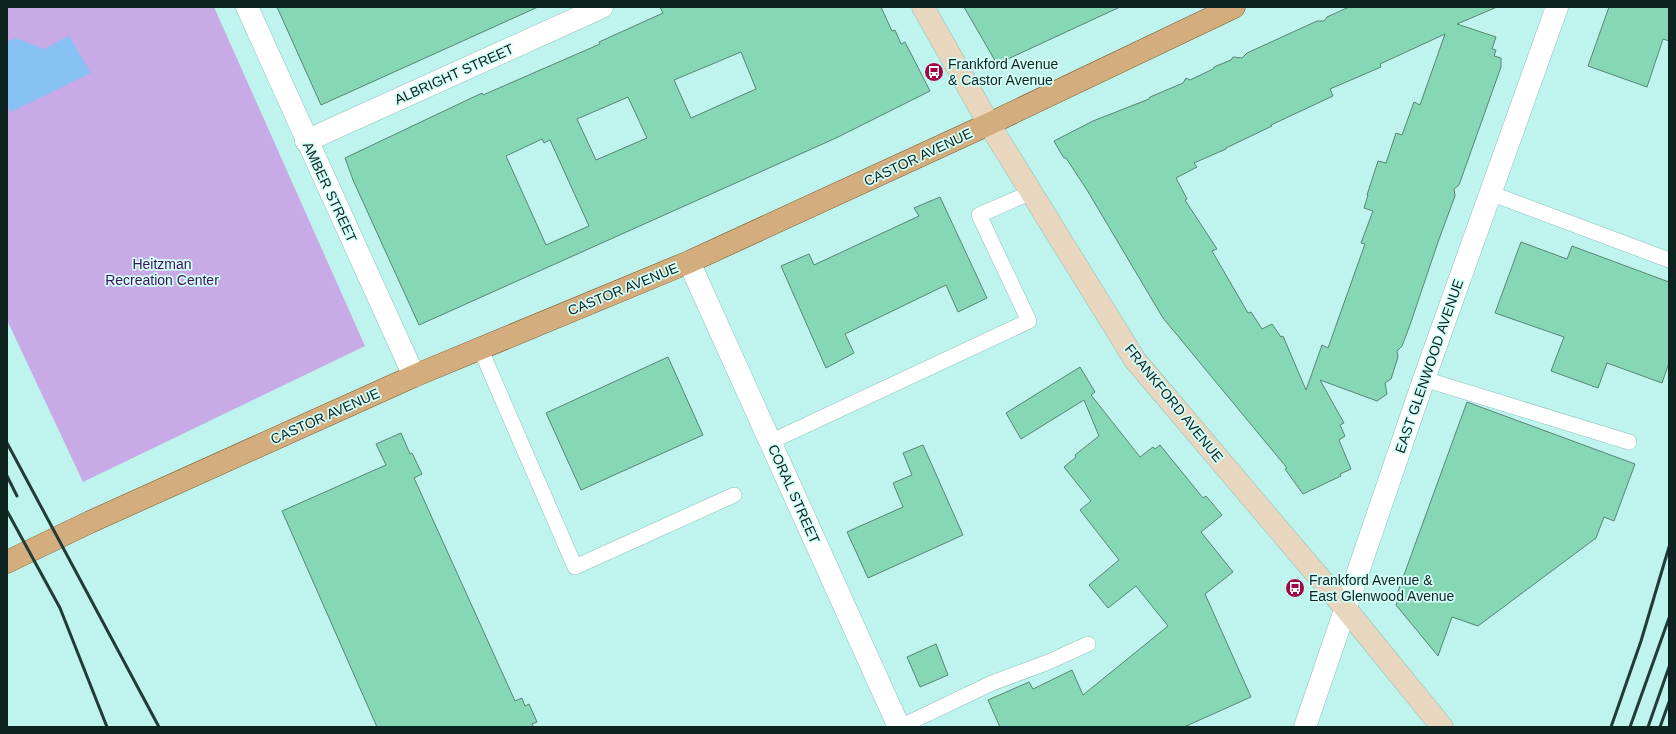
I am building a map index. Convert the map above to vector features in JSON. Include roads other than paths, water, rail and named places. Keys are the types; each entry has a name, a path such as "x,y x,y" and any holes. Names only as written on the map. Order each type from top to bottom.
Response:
{"main road":[{"name":"FRANKFORD AVENUE","path":"923,7 989,124 1135,360 1346,609 1442,727"},
{"name":"CASTOR AVENUE","path":"7,562 90,522 414,376 689,262 989,124 1234,7"}],"street":[{"name":"AMBER STREET","path":"246,7 414,376"},
{"name":"ALBRIGHT STREET","path":"306,141 602,7"},
{"name":"EAST GLENWOOD AVENUE","path":"1305,727 1424,379 1557,7"},
{"name":"CORAL STREET","path":"689,262 899,727"}],"lane":[{"path":"770,442 1029,321 979,215 1032,192"},
{"path":"1490,194 1669,260"},
{"path":"480,348 575,568 734,495"},
{"path":"1424,379 1629,442"},
{"path":"899,727 992,683 1046,663 1088,644"}],"water":[{"path":"69,36 91,73 11,112 7,105 7,42 15,38 44,49"}],"railway":[{"path":"7,443 159,727"},
{"path":"7,476 17,496"},
{"path":"7,511 60,608 107,727"},
{"path":"1611,727 1641,641 1669,547"},
{"path":"1630,727 1669,618"},
{"path":"1648,727 1669,667"},
{"path":"1660,727 1669,702"}],"place":[{"name":"Frankford Avenue & Castor Avenue","path":"934,72"},
{"name":"Frankford Avenue & East Glenwood Avenue","path":"1295,588"}],"park label":[{"name":"Heitzman Recreation Center","path":"162,272"}]}
